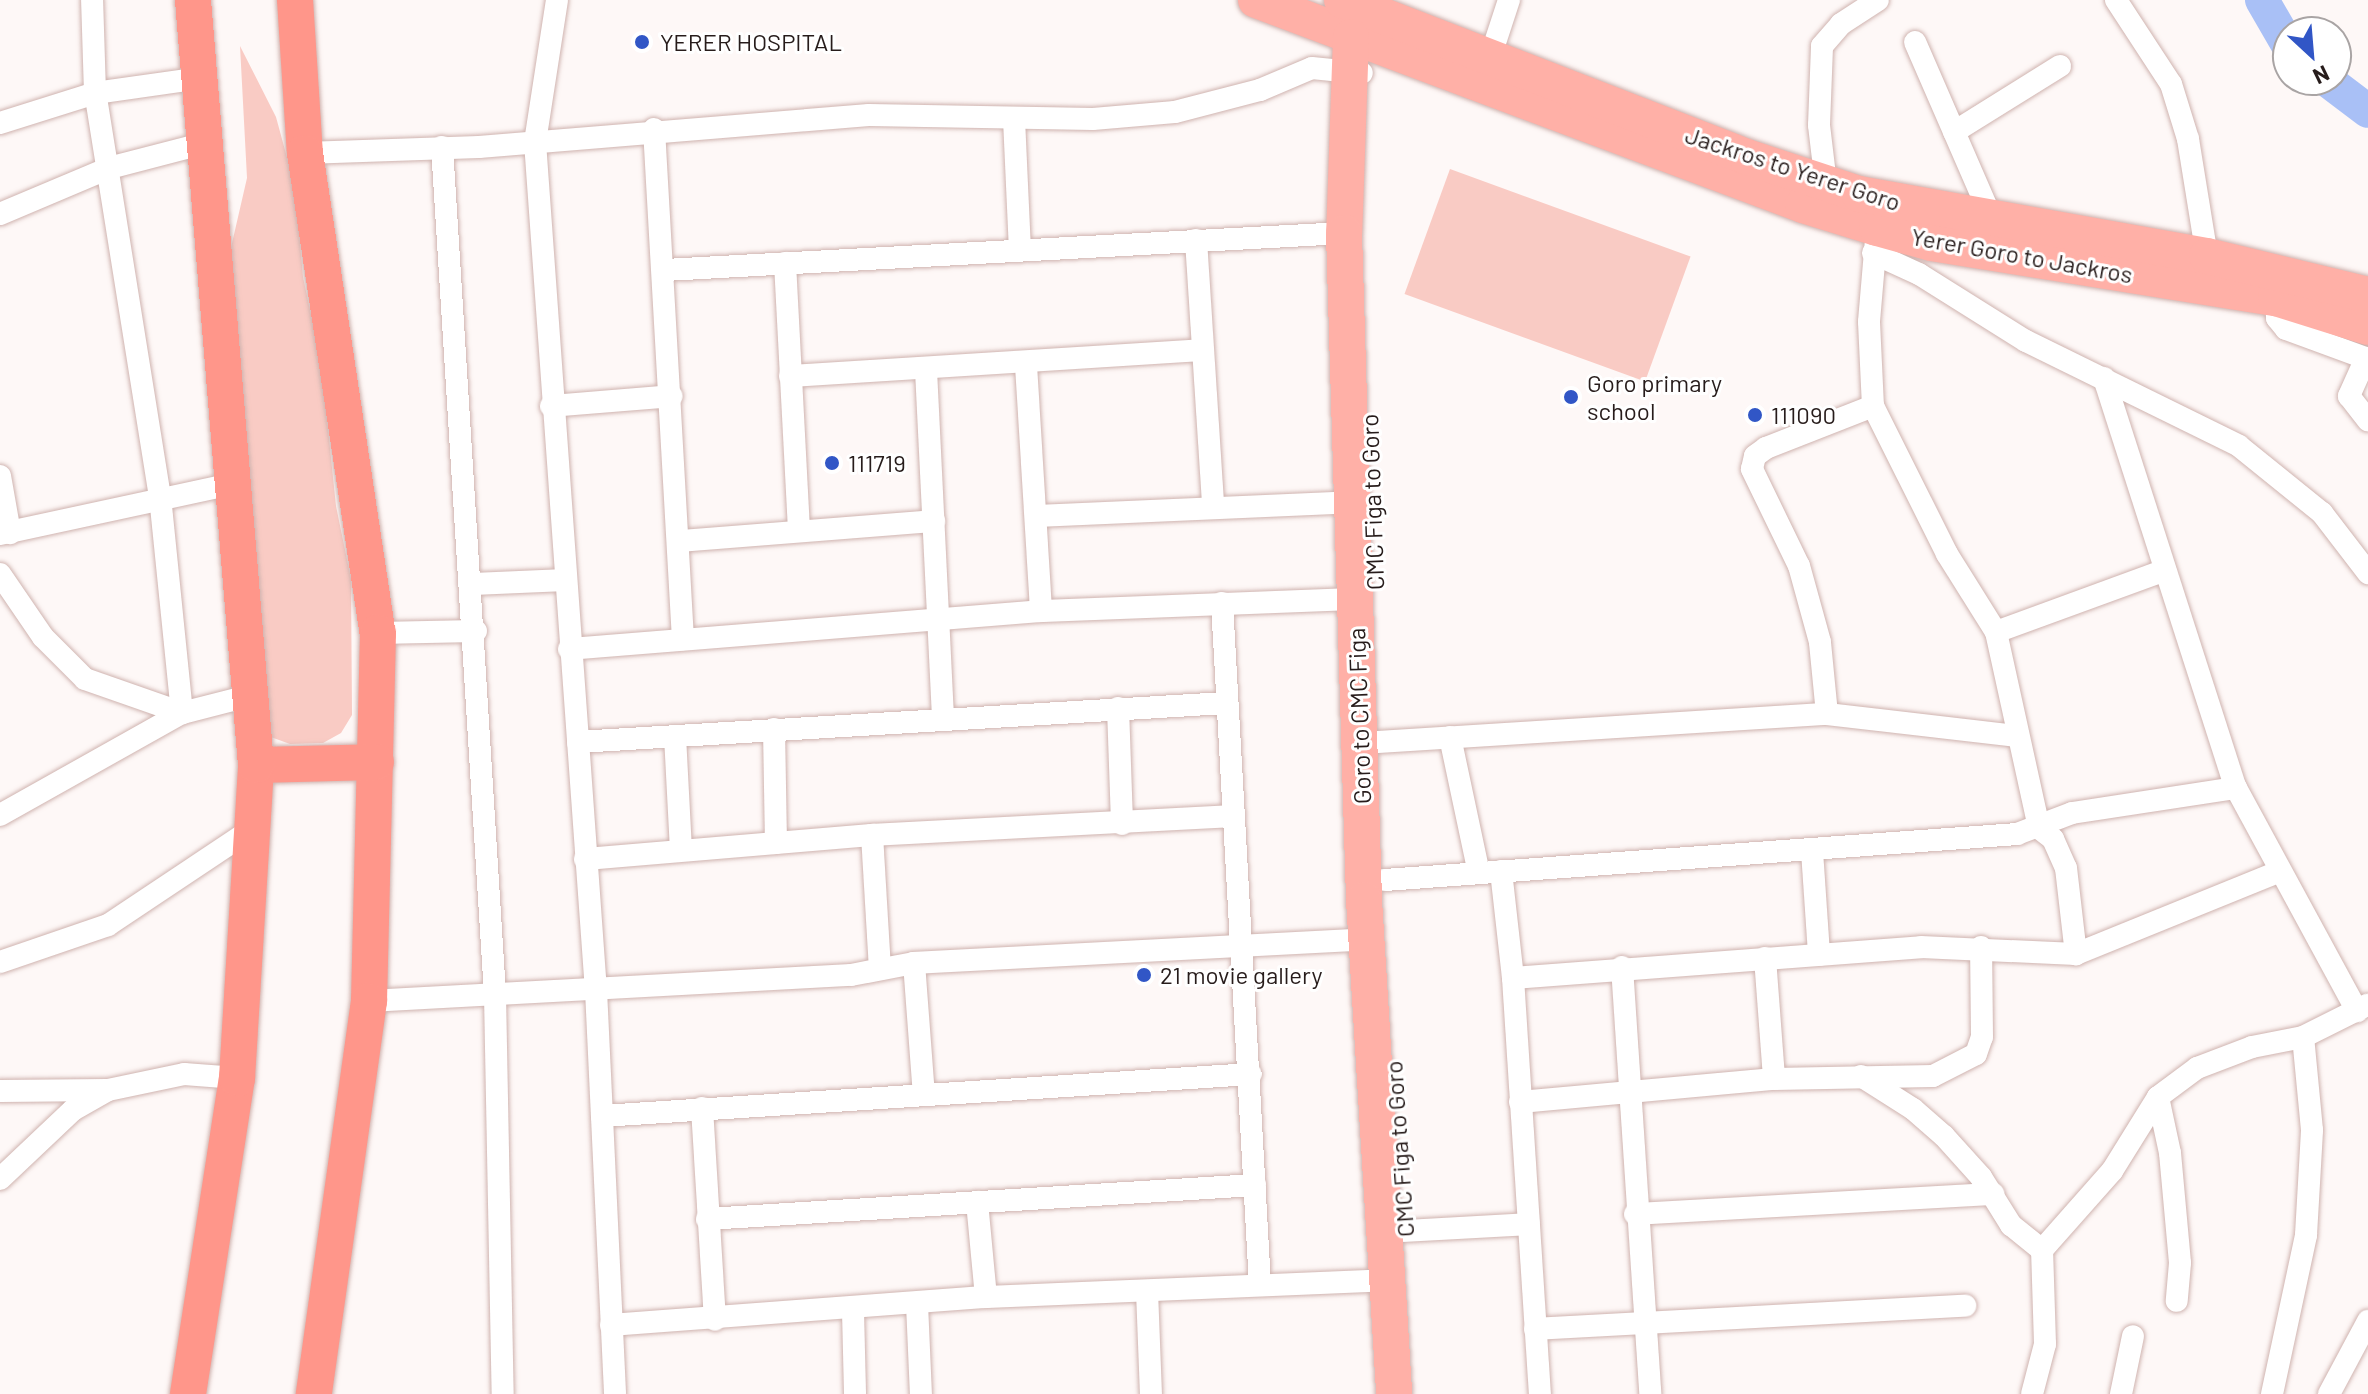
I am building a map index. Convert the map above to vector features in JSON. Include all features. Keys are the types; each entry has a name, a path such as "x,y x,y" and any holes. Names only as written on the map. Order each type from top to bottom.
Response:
{"highway":[{"path":"188,1394 237,1078 256,765 193,0"},
{"path":"295,0 305,153 378,633 369,1001 314,1394"},
{"path":"256,765 376,762"}],"main road":[{"path":"1256,0 1360,27"},
{"name":"Jackros to Yerer Goro","path":"1360,27 1491,55 1826,184 1993,221 2218,258 2368,295"},
{"name":"Goro to CMC Figa","path":"1360,27 1344,233 1366,939 1394,1394"},
{"name":"Yerer Goro to Jackros","path":"1360,27 1803,205 1875,240 1931,243 2276,298 2361,341"},
{"name":"CMC Figa to Goro","path":"1360,27 1378,742 1415,1394"}],"street":[{"path":"92,0 95,93 160,497 182,713"},
{"path":"557,0 535,142 551,406 596,990 615,1394"},
{"path":"1491,55 1509,0"},
{"path":"1826,184 1819,125 1822,46 1841,24 1878,0"},
{"path":"2116,0 2171,84 2218,258"},
{"path":"305,153 535,142 654,129 869,115 1014,119 1175,112 1260,90 1360,27"},
{"path":"1915,42 1993,221"},
{"path":"1954,132 2060,66"},
{"path":"6,114 95,93 200,78"},
{"path":"1014,119 1020,250"},
{"path":"654,129 665,270 683,639"},
{"path":"0,214 109,168 206,143"},
{"path":"442,147 476,631 495,995 503,1394"},
{"path":"665,270 1344,233"},
{"path":"1196,240 1213,506"},
{"path":"1875,240 1919,274 2026,341 2239,446 2322,513 2368,573"},
{"path":"1875,240 1873,406 1939,540 1996,632 2039,828 2053,839 2066,868 2076,954"},
{"path":"785,263 799,530"},
{"path":"2276,298 2277,318 2286,329 2361,341 2349,396 2368,420"},
{"path":"790,376 1026,365 1202,350"},
{"path":"1026,365 1041,611"},
{"path":"926,370 943,719"},
{"path":"2032,1394 2045,1344 2042,1250 2112,1171 2158,1097 2173,1082 2219,1059 2303,1037 2362,1008 2278,872 2236,788 2104,378"},
{"path":"551,406 672,396"},
{"path":"1827,714 1820,642 1799,566 1752,469 1755,456 1766,448 1873,406"},
{"path":"0,476 5,534 160,497 231,484"},
{"path":"1036,516 1352,502"},
{"path":"680,541 934,521"},
{"path":"1996,632 2165,570"},
{"path":"0,574 43,637 85,679 182,713"},
{"path":"473,584 566,580"},
{"path":"569,649 1041,611 1355,599"},
{"path":"1222,603 1224,703 1244,947 1260,1285"},
{"path":"378,633 476,631"},
{"path":"1,813 182,713 248,696"},
{"path":"578,742 1224,703"},
{"path":"1118,708 1122,824"},
{"path":"1378,742 1827,714 2018,736"},
{"path":"774,729 776,843"},
{"path":"675,736 681,850"},
{"path":"1450,737 1490,872 1513,978 1540,1394"},
{"path":"1385,880 2017,834 2072,813 2236,788"},
{"path":"585,859 872,835 1232,816"},
{"path":"0,962 108,925 252,829"},
{"path":"872,835 880,969"},
{"path":"1812,851 1819,955"},
{"path":"1513,978 1622,967 1981,947 2076,954 2278,872"},
{"path":"369,1001 851,975 914,963 1366,939"},
{"path":"1520,1102 1629,1095 1774,1079 1858,1074 1933,1076 1976,1054 1982,1037 1981,947"},
{"path":"1765,958 1774,1079"},
{"path":"914,963 924,1095"},
{"path":"1622,967 1635,1214 1650,1394"},
{"path":"2272,1394 2306,1235 2312,1130 2303,1037"},
{"path":"0,1091 108,1090 184,1074 237,1078"},
{"path":"602,1116 1251,1074"},
{"path":"1858,1074 1924,1118 1969,1160 2011,1225 2042,1250"},
{"path":"0,1179 73,1110 108,1090"},
{"path":"2158,1097 2170,1153 2180,1263 2177,1301"},
{"path":"702,1108 715,1320"},
{"path":"707,1219 1255,1185"},
{"path":"1635,1214 1993,1194"},
{"path":"977,1202 986,1297"},
{"path":"1404,1231 1529,1224"},
{"path":"611,1325 853,1311 986,1297 1387,1280"},
{"path":"1147,1291 1151,1394"},
{"path":"917,1304 921,1394"},
{"path":"1535,1329 1646,1326 1965,1306"},
{"path":"853,1311 855,1394"},
{"path":"2329,1394 2368,1321"},
{"path":"2121,1394 2133,1336"}],"shaded area":[{"path":"240,46 276,117 295,187 303,277 321,362 336,506 351,579 352,715 341,733 323,743 290,744 268,736 224,278 247,178"},
{"path":"1450,169 1691,257 1645,382 1405,294"}],"waterway":[{"path":"2262,0 2272,17"},
{"path":"2348,96 2368,111"}],"place":[{"name":"YERER HOSPITAL","path":"642,42"},
{"name":"Goro primary school","path":"1571,397"},
{"name":"111090","path":"1755,415"},
{"name":"111719","path":"832,463"},
{"name":"21 movie gallery","path":"1144,975"}]}
